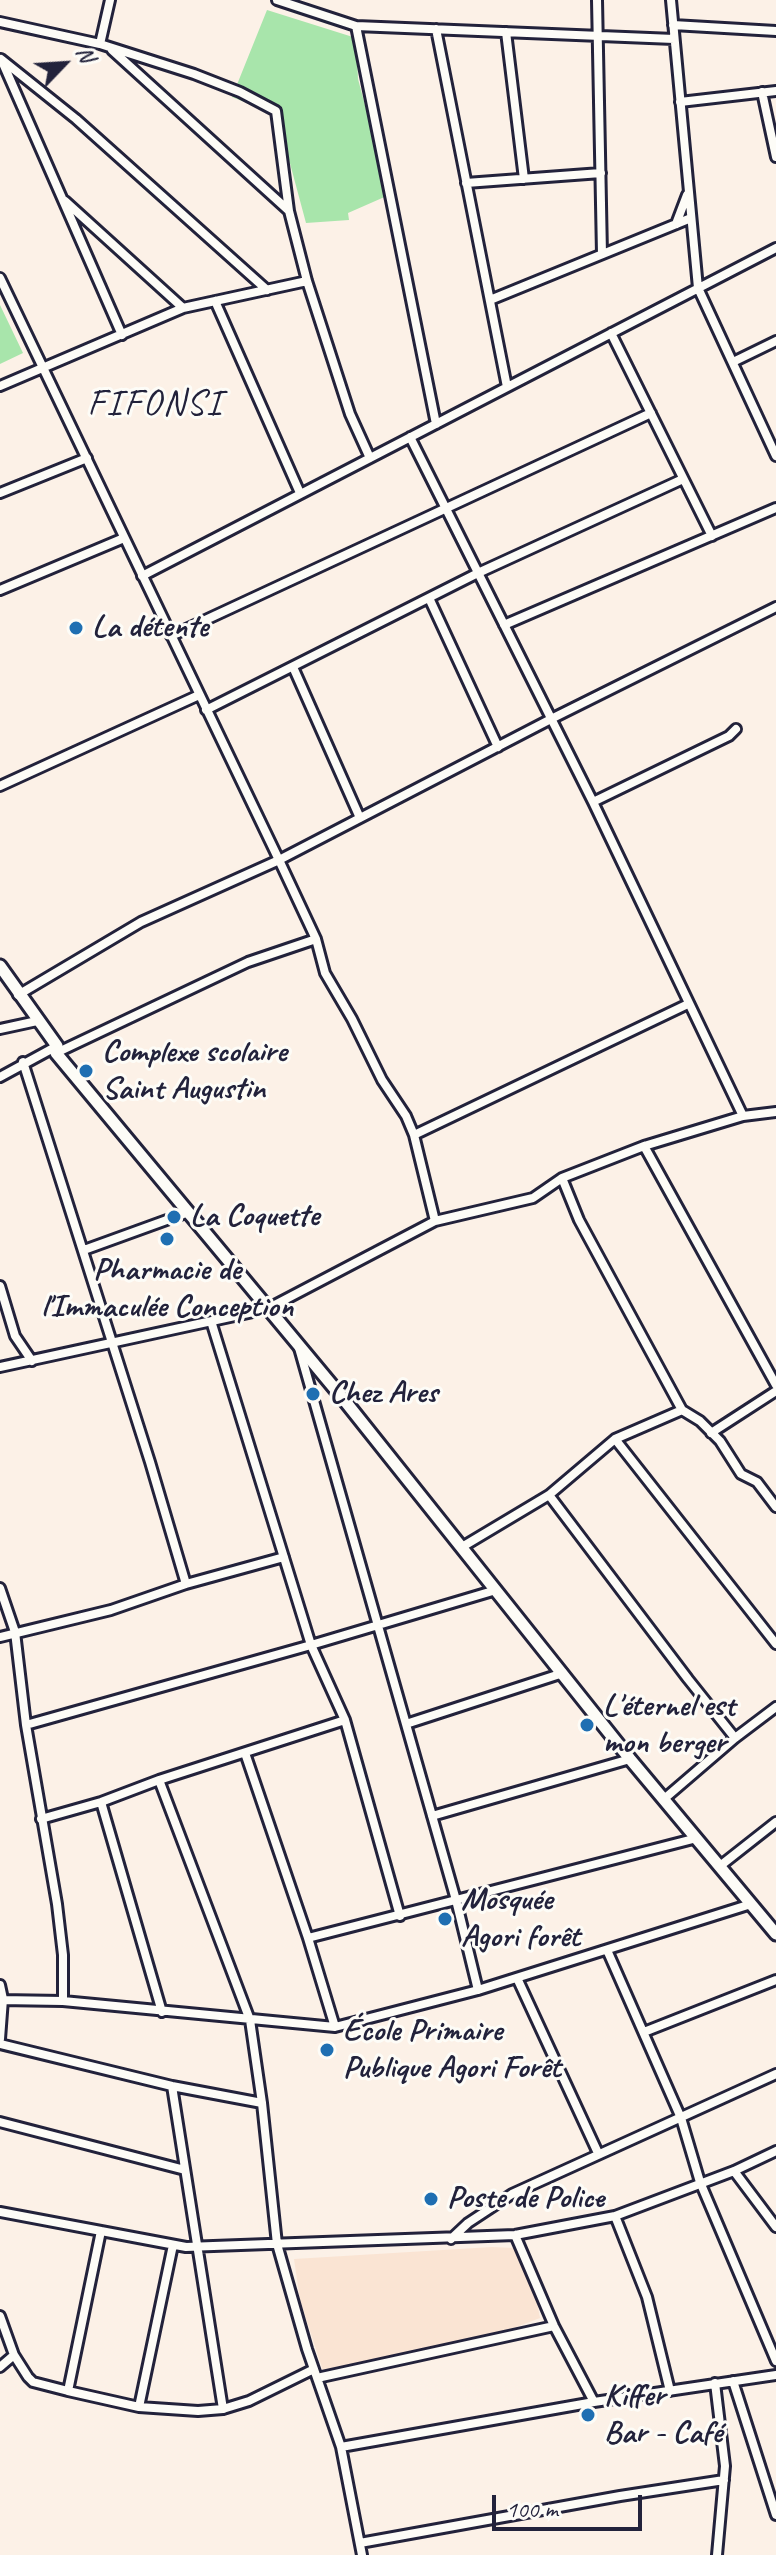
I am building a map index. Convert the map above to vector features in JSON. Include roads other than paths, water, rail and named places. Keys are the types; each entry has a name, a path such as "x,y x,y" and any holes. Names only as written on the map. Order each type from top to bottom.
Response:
{"main road":[{"path":"0,966 56,1050 186,1213 298,1344 630,1759 751,1904 772,1919 776,1934"}],"street":[{"path":"104,45 110,0"},
{"path":"277,0 356,26 674,39"},
{"path":"308,0 315,13"},
{"path":"597,0 602,254"},
{"path":"671,0 698,288 776,456"},
{"path":"0,22 104,45 205,79 276,111 289,211 307,281 350,414 370,458"},
{"path":"673,25 776,31"},
{"path":"356,26 436,424"},
{"path":"436,29 507,387"},
{"path":"506,32 524,179"},
{"path":"104,45 289,211"},
{"path":"0,58 122,335"},
{"path":"0,58 76,119 267,290"},
{"path":"680,102 776,91"},
{"path":"762,92 776,157"},
{"path":"466,183 601,173"},
{"path":"676,224 689,191"},
{"path":"62,198 183,308"},
{"path":"490,300 691,218"},
{"path":"142,576 776,248"},
{"path":"0,278 316,939 325,973 414,1135 435,1221"},
{"path":"0,386 183,308 307,281"},
{"path":"215,301 300,493"},
{"path":"611,333 712,536"},
{"path":"733,362 776,341"},
{"path":"171,636 651,413"},
{"path":"765,433 776,428"},
{"path":"410,437 593,802 743,1116"},
{"path":"0,493 87,458"},
{"path":"206,710 478,573 683,479"},
{"path":"504,625 776,508"},
{"path":"0,590 124,538"},
{"path":"429,598 498,747"},
{"path":"18,995 141,922 279,860 776,607"},
{"path":"293,667 360,818"},
{"path":"0,786 199,695"},
{"path":"593,802 729,736 736,729"},
{"path":"0,1077 23,1062 56,1050 248,962 316,939"},
{"path":"414,1135 688,1004"},
{"path":"0,1029 37,1021"},
{"path":"23,1062 186,1584"},
{"path":"0,1367 267,1309 435,1221 533,1198 562,1178 644,1146 743,1116 776,1112"},
{"path":"644,1146 776,1388 711,1433"},
{"path":"562,1178 579,1220 682,1410 700,1421 720,1441 741,1474 757,1482 776,1507"},
{"path":"84,1250 186,1213"},
{"path":"0,1286 15,1336 32,1361"},
{"path":"211,1321 311,1645 345,1720 400,1916"},
{"path":"298,1344 375,1624 456,1900 478,1990"},
{"path":"462,1547 549,1495 615,1439 682,1410"},
{"path":"615,1439 776,1644"},
{"path":"549,1495 735,1738"},
{"path":"0,1637 111,1610 186,1584 284,1557"},
{"path":"0,1588 15,1632 26,1725 57,1904 63,1955 63,2001"},
{"path":"26,1725 496,1590"},
{"path":"406,1724 563,1673"},
{"path":"664,1799 776,1707"},
{"path":"41,1819 101,1802 345,1720"},
{"path":"245,1753 335,2027"},
{"path":"432,1816 630,1759"},
{"path":"159,1780 250,2020 277,2244 315,2373 341,2447 362,2555"},
{"path":"101,1802 162,2012"},
{"path":"720,1866 776,1822"},
{"path":"308,1938 697,1838"},
{"path":"2,2000 63,2001 335,2027 478,1990 751,1904"},
{"path":"607,1950 681,2118 700,2182 776,2361"},
{"path":"517,1978 598,2153"},
{"path":"644,2032 776,1980"},
{"path":"0,1985 0,2041 172,2086 262,2103"},
{"path":"451,2239 468,2223 512,2194 776,2074"},
{"path":"172,2086 223,2409"},
{"path":"0,2122 185,2170"},
{"path":"0,2212 173,2245 199,2247 515,2235 615,2216 734,2171 776,2151"},
{"path":"734,2171 776,2227"},
{"path":"615,2216 647,2297 670,2391"},
{"path":"68,2391 101,2231"},
{"path":"515,2235 554,2326 594,2402"},
{"path":"139,2407 173,2245"},
{"path":"0,2316 14,2355 33,2382 139,2407 198,2411 223,2409 249,2401 315,2373 554,2326"},
{"path":"0,2367 14,2355"},
{"path":"341,2447 594,2402 776,2375"},
{"path":"733,2381 776,2515"},
{"path":"715,2383 724,2452 717,2555"},
{"path":"360,2543 724,2480"}],"place":[{"name":"La détente","path":"76,628"},
{"name":"Complexe scolaire Saint Augustin","path":"86,1071"},
{"name":"La Coquette","path":"174,1217"},
{"name":"Pharmacie de l'Immaculée Conception","path":"167,1239"},
{"name":"Chez Ares","path":"313,1394"},
{"name":"L'éternel est mon berger","path":"587,1725"},
{"name":"Mosquée Agori forêt","path":"445,1919"},
{"name":"École Primaire Publique Agori Forêt","path":"327,2050"},
{"name":"Poste de Police","path":"431,2199"},
{"name":"Kiffer Bar - Café","path":"588,2415"}],"district":[{"name":"FIFONSI","path":"155,405"}]}
